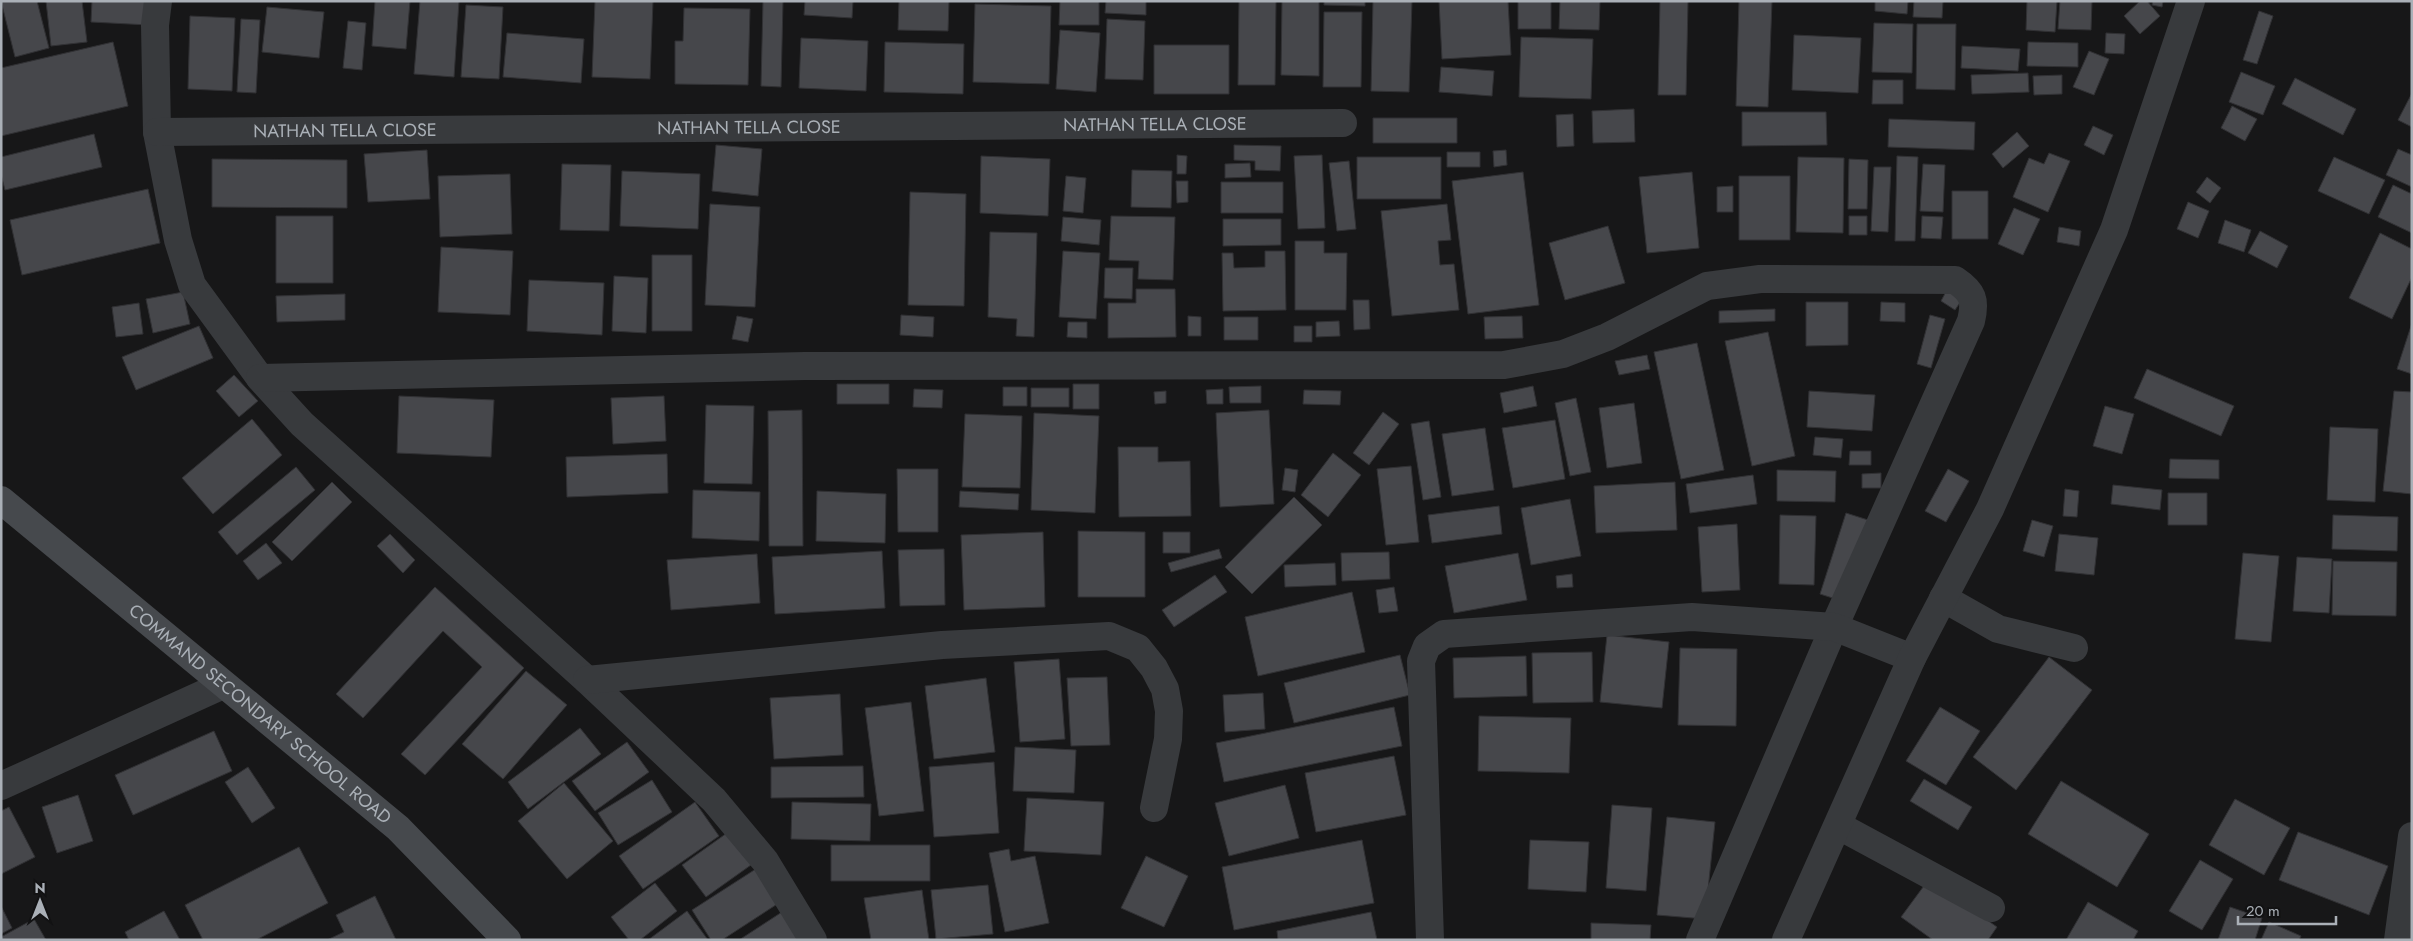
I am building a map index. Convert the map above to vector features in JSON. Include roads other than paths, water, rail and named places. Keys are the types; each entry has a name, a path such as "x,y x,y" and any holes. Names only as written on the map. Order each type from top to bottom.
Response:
{"main road":[{"name":"COMMAND SECONDARY SCHOOL ROAD","path":"1,500 398,828 507,940"}],"street":[{"path":"158,1 155,25 157,132 178,240 192,285 260,378 302,424 587,680 714,800 765,861 813,940"},
{"path":"1786,940 1912,658 1990,509 2114,230 2192,1"},
{"name":"NATHAN TELLA CLOSE","path":"157,132 1343,124"},
{"path":"260,378 805,366 1504,365 1563,354 1607,337 1707,286 1760,279 1956,280 1968,289 1974,306 1970,321 1834,627 1700,940"},
{"path":"1943,598 1998,630 2074,648"},
{"path":"1430,940 1421,661 1427,646 1444,634 1692,616 1834,627 1912,658"},
{"path":"587,680 942,645 1110,636 1138,648 1154,668 1165,689 1169,711 1168,739 1154,808"},
{"path":"1,786 223,685"},
{"path":"1838,826 1991,908"},
{"path":"2398,940 2412,836"}]}
